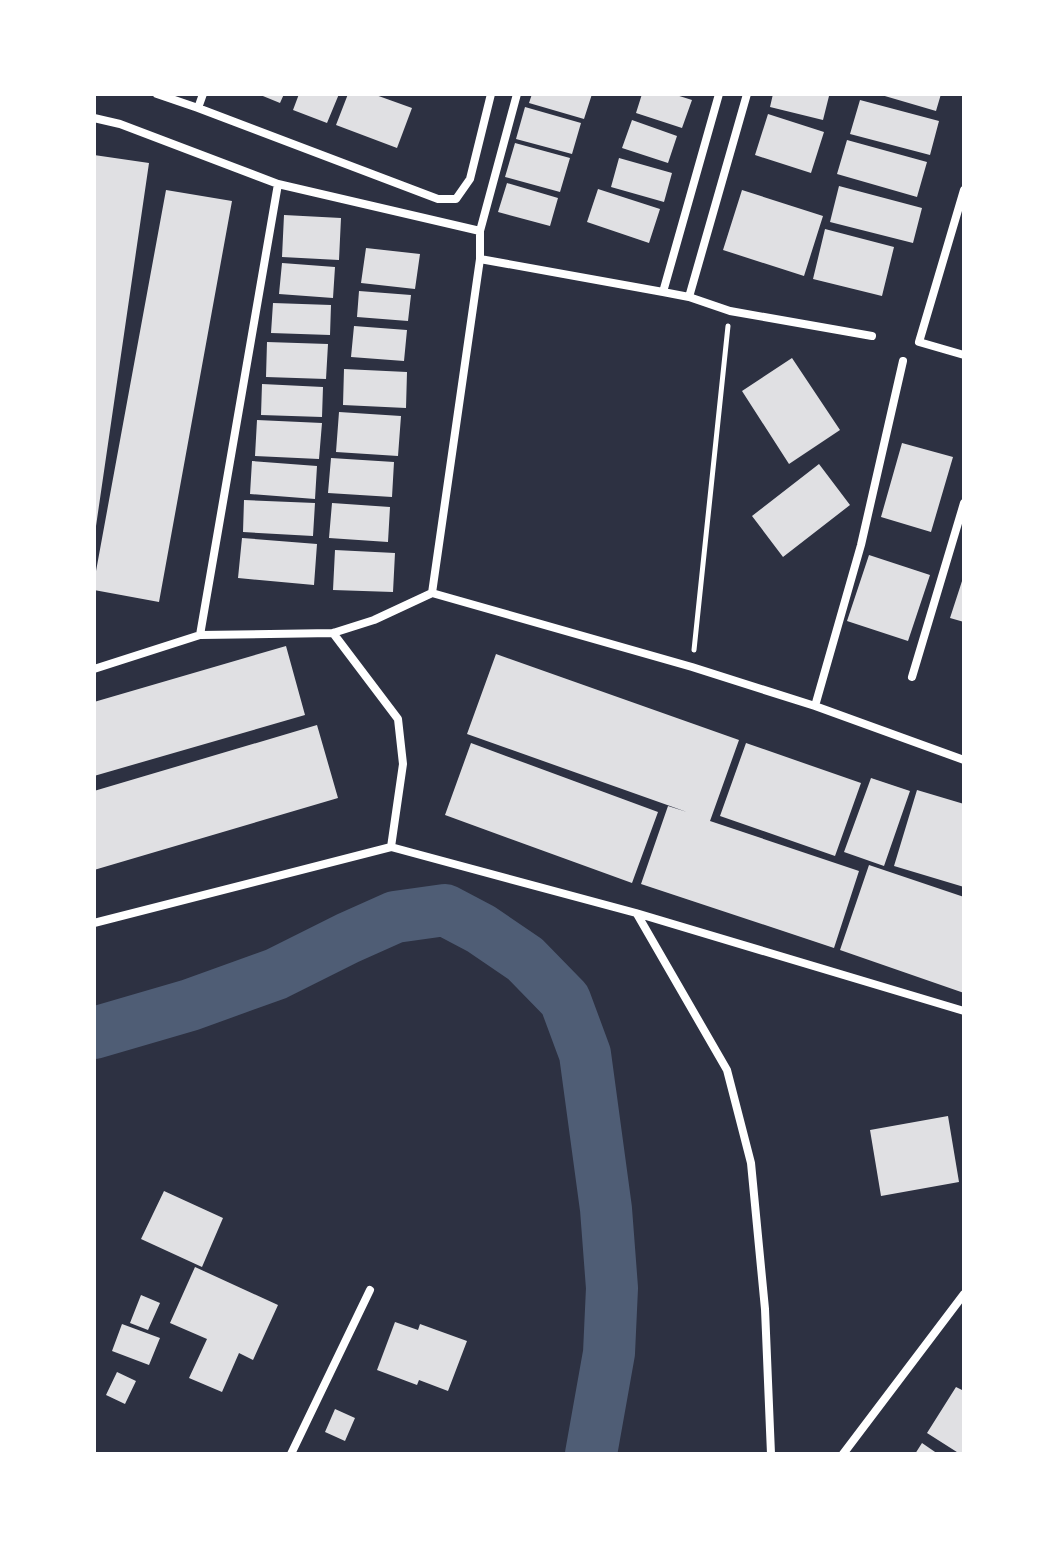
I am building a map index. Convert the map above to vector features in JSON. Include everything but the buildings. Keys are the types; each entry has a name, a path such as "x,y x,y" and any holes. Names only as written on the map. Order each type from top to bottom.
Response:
{"street":[{"path":"157,94 438,199 456,199 470,179 491,94"},
{"path":"198,108 203,94"},
{"path":"432,593 480,259 480,231 517,94"},
{"path":"663,292 719,94"},
{"path":"689,297 747,94"},
{"path":"94,118 120,124 278,184 480,231"},
{"path":"200,635 278,184"},
{"path":"964,190 919,342 964,355"},
{"path":"480,259 689,297 730,311 872,336"},
{"path":"815,706 861,545 903,361"},
{"path":"912,677 964,503"},
{"path":"94,669 200,635 333,633 374,620 432,593 692,667 815,706 964,760"},
{"path":"333,633 398,719 403,764 391,847"},
{"path":"94,923 391,847 636,913 964,1011"},
{"path":"636,913 727,1070 751,1163 765,1309 771,1454"},
{"path":"291,1454 370,1290"},
{"path":"843,1454 964,1294"}],"path":[{"path":"692,667 730,311"}],"waterway":[{"path":"94,1033 190,1005 276,974 395,917 445,910 481,929 525,959 565,1000 585,1054 606,1209 612,1288 609,1353 591,1454"}]}
